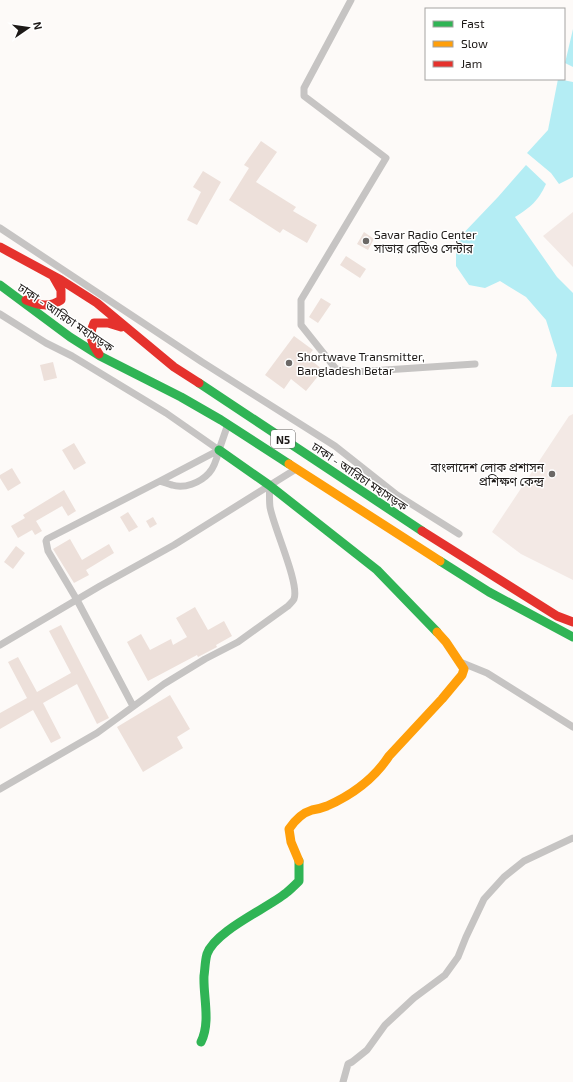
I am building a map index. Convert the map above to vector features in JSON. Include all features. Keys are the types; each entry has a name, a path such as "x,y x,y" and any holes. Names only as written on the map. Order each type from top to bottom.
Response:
{"main road":[{"name":"ঢাকা - আরিচা মহাসড়ক","path":"0,247 52,275 97,303 174,367 443,545 557,616 573,622"},
{"path":"4,288 34,303 46,306 56,304 61,300 62,294 59,285 52,275"},
{"name":"ঢাকা - আরিচা মহাসড়ক","path":"4,288 70,337 100,356 181,397 228,424 489,592 573,637"},
{"path":"100,356 93,346 90,335 91,328 94,323 101,321 109,322 136,336"},
{"path":"201,1042 204,1030 206,1004 204,976 207,954 217,939 285,894 300,881 299,862 290,842 289,829 297,817 311,810 326,807 372,778 383,766 389,756 442,699 462,675 464,669 446,642 377,570 269,485 219,450"}],"street":[{"path":"351,0 304,88 304,96 386,158 301,300 301,325 336,369 355,372 475,364"},
{"path":"0,228 202,362 335,446 397,495 460,534"},
{"path":"0,314 46,343 72,356 166,413 219,450"},
{"path":"160,481 171,485 186,486 209,473 214,464 228,424"},
{"path":"133,706 77,600 48,551 46,545 47,539 219,450"},
{"path":"0,645 174,545 296,469"},
{"path":"0,789 97,733 164,684 205,659 238,642 288,606 294,598 294,587 270,506 269,485"},
{"path":"460,662 487,673 573,727"},
{"path":"343,1082 348,1064 367,1050 385,1025 414,998 445,975 458,957 466,936 484,899 504,877 524,861 573,838"}],"shaded area":[{"path":"573,212 573,267 543,236"},
{"name":"বাংলাদেশ লোক প্রশাসন প্রশিক্ষণ কেন্দ্র","path":"573,414 573,580 521,554 492,532 569,416"}],"water":[{"path":"573,29 573,67 565,63"},
{"path":"558,80 573,82 573,177 559,184 551,173 527,153 548,130"},
{"path":"526,165 546,184 534,203 515,217 557,277 573,293 573,387 551,387 557,355 546,320 526,297 500,281 485,288 469,285 456,266 456,241"}],"building":[{"path":"261,141 277,152 256,182 296,207 293,211 317,225 307,243 283,229 280,233 229,200 249,168 244,165"},
{"path":"203,171 221,182 197,225 187,220 201,192 193,187"},
{"name":"Savar Radio Center সাভার রেডিও সেন্টার","path":"364,232 374,239 368,250 357,244"},
{"path":"346,256 366,269 360,278 340,265"},
{"path":"321,298 331,304 318,323 309,317"},
{"name":"Shortwave Transmitter, Bangladesh Betar","path":"294,336 313,350 307,357 323,370 306,391 291,379 284,389 265,375"},
{"path":"53,362 57,378 44,381 40,365"},
{"path":"74,443 86,463 74,470 62,450"},
{"path":"12,468 21,483 8,491 0,478 0,475"},
{"path":"64,490 76,511 68,516 62,506 36,521 42,531 35,535 32,530 18,538 11,526 25,518 23,515"},
{"path":"128,512 138,527 129,532 120,517"},
{"path":"153,517 157,524 150,528 146,521"},
{"path":"70,539 82,560 109,544 114,553 86,570 89,575 74,583 53,549"},
{"path":"16,546 25,553 13,569 4,562"},
{"path":"195,607 208,630 224,621 232,636 216,645 217,647 198,657 197,655 148,681 127,642 141,634 150,650 171,639 173,645 187,637 176,618"},
{"path":"61,625 109,718 97,724 77,684 43,703 61,738 51,743 33,710 0,729 0,713 27,698 8,662 18,657 37,692 71,673 49,631"},
{"path":"170,695 190,729 177,737 183,748 143,772 117,727"}],"traffic: fast":[{"path":"0,285 70,337 100,356 181,397 221,420 289,464"},
{"path":"199,383 422,531"},
{"path":"219,450 269,485 377,570 437,632"},
{"path":"440,561 489,592 573,637"},
{"path":"201,1042 206,1026 204,976 207,954 212,945 230,929 288,892 299,881 299,861"}],"traffic: slow":[{"path":"289,464 440,561"},
{"path":"299,861 291,842 289,829 299,817 312,810 327,806 362,786 442,699 462,675 464,669 446,642 437,632"}],"traffic: jam":[{"path":"0,247 61,280 97,303 174,367 199,383"},
{"path":"26,300 44,305 57,303 61,300 61,290 53,276"},
{"path":"99,354 94,347 91,335 94,323 108,323 121,327"},
{"path":"422,531 557,616 573,622"}],"place":[{"name":"Savar Radio Center সাভার রেডিও সেন্টার","path":"366,241"},
{"name":"Shortwave Transmitter, Bangladesh Betar","path":"289,363"},
{"name":"বাংলাদেশ লোক প্রশাসন প্রশিক্ষণ কেন্দ্র","path":"552,474"}]}
